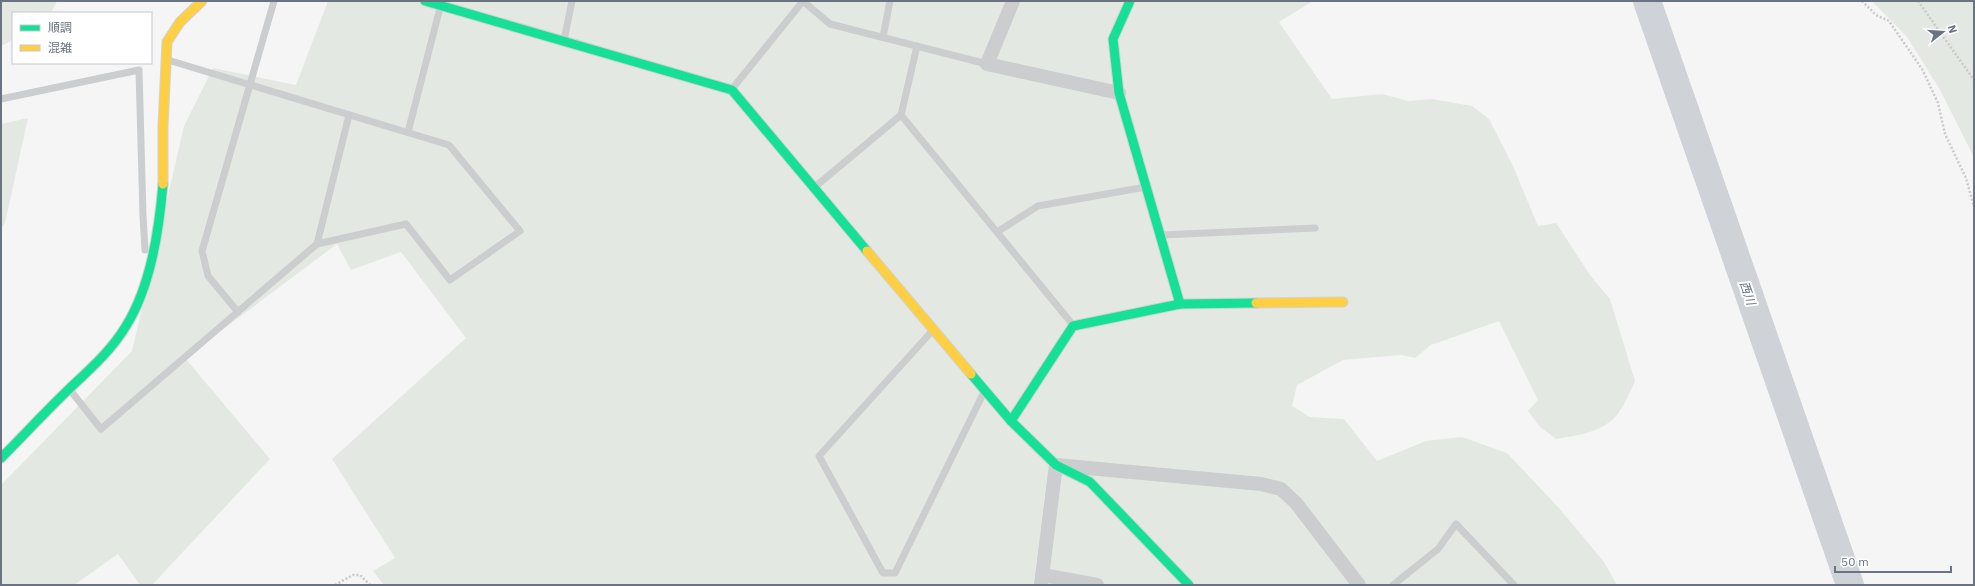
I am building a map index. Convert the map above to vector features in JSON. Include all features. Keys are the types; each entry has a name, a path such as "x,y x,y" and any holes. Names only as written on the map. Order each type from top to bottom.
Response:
{"street":[{"path":"1,458 69,389 100,361 126,326 142,291 159,227 162,197 167,42 180,22 202,1"},
{"path":"425,1 732,90 1012,421 1056,465 1090,482 1190,585"},
{"path":"1013,1 987,64 1119,93"},
{"path":"1130,1 1114,39 1119,93 1180,304"},
{"path":"1012,421 1073,326 1180,304 1343,302"},
{"path":"1056,465 1042,580 1097,585"},
{"path":"1056,465 1261,484 1281,489 1296,503 1359,585"}],"lane":[{"path":"238,312 208,276 202,251 274,1"},
{"path":"564,41 572,1"},
{"path":"732,90 803,1 830,24 987,64"},
{"path":"884,38 890,1"},
{"path":"408,132 441,6"},
{"path":"814,188 901,115 917,46"},
{"path":"69,389 101,430 317,244 406,224 450,280 520,231 449,145 166,60"},
{"path":"1,99 139,70 142,216 147,272"},
{"path":"317,244 349,114"},
{"path":"901,115 1073,326"},
{"path":"997,232 1038,206 1146,187"},
{"path":"1160,235 1315,228"},
{"path":"934,329 819,456 883,573 895,573 985,390"},
{"path":"1393,585 1438,549 1456,524 1514,585"}],"path":[{"path":"1862,1 1876,15 1889,21 1922,69 1938,103 1945,134 1966,178 1974,207"},
{"path":"1918,1 1974,80"},
{"path":"335,585 353,575 360,575 370,585"}],"shaded area":[{"path":"1,1 57,1 52,12 12,12 12,40 1,46"},
{"path":"328,1 1313,1 1279,22 1332,99 1382,94 1408,101 1432,99 1472,106 1489,119 1513,166 1538,226 1556,223 1590,275 1610,299 1635,381 1622,408 1611,421 1592,431 1556,439 1540,427 1528,411 1538,400 1499,321 1431,345 1415,358 1401,355 1343,360 1297,385 1292,406 1310,417 1344,419 1377,461 1426,441 1462,437 1507,453 1559,508 1604,562 1617,585 384,585 373,571 395,558 332,459 466,338 401,252 351,270 337,244 185,358 270,459 152,585 140,585 118,554 74,585 1,585 1,485 132,351 184,126 213,68 296,85"},
{"path":"1872,1 1974,1 1974,157 1939,88 1907,37"},
{"path":"28,118 5,223 1,229 1,124"}],"waterway":[{"name":"西川","path":"1647,1 1850,585"}],"traffic: fast":[{"path":"425,1 732,90 867,251"},
{"path":"1130,1 1113,39 1119,93 1180,304"},
{"path":"1,458 100,359 114,344 126,326 135,310 148,276 156,239 163,184"},
{"path":"1011,421 1073,326 1180,304 1256,303"},
{"path":"971,374 1011,421 1056,465 1090,482 1189,585"}],"traffic: slow":[{"path":"163,184 163,126 167,42 180,22 202,1"},
{"path":"867,251 971,374"},
{"path":"1256,303 1343,302"}]}
